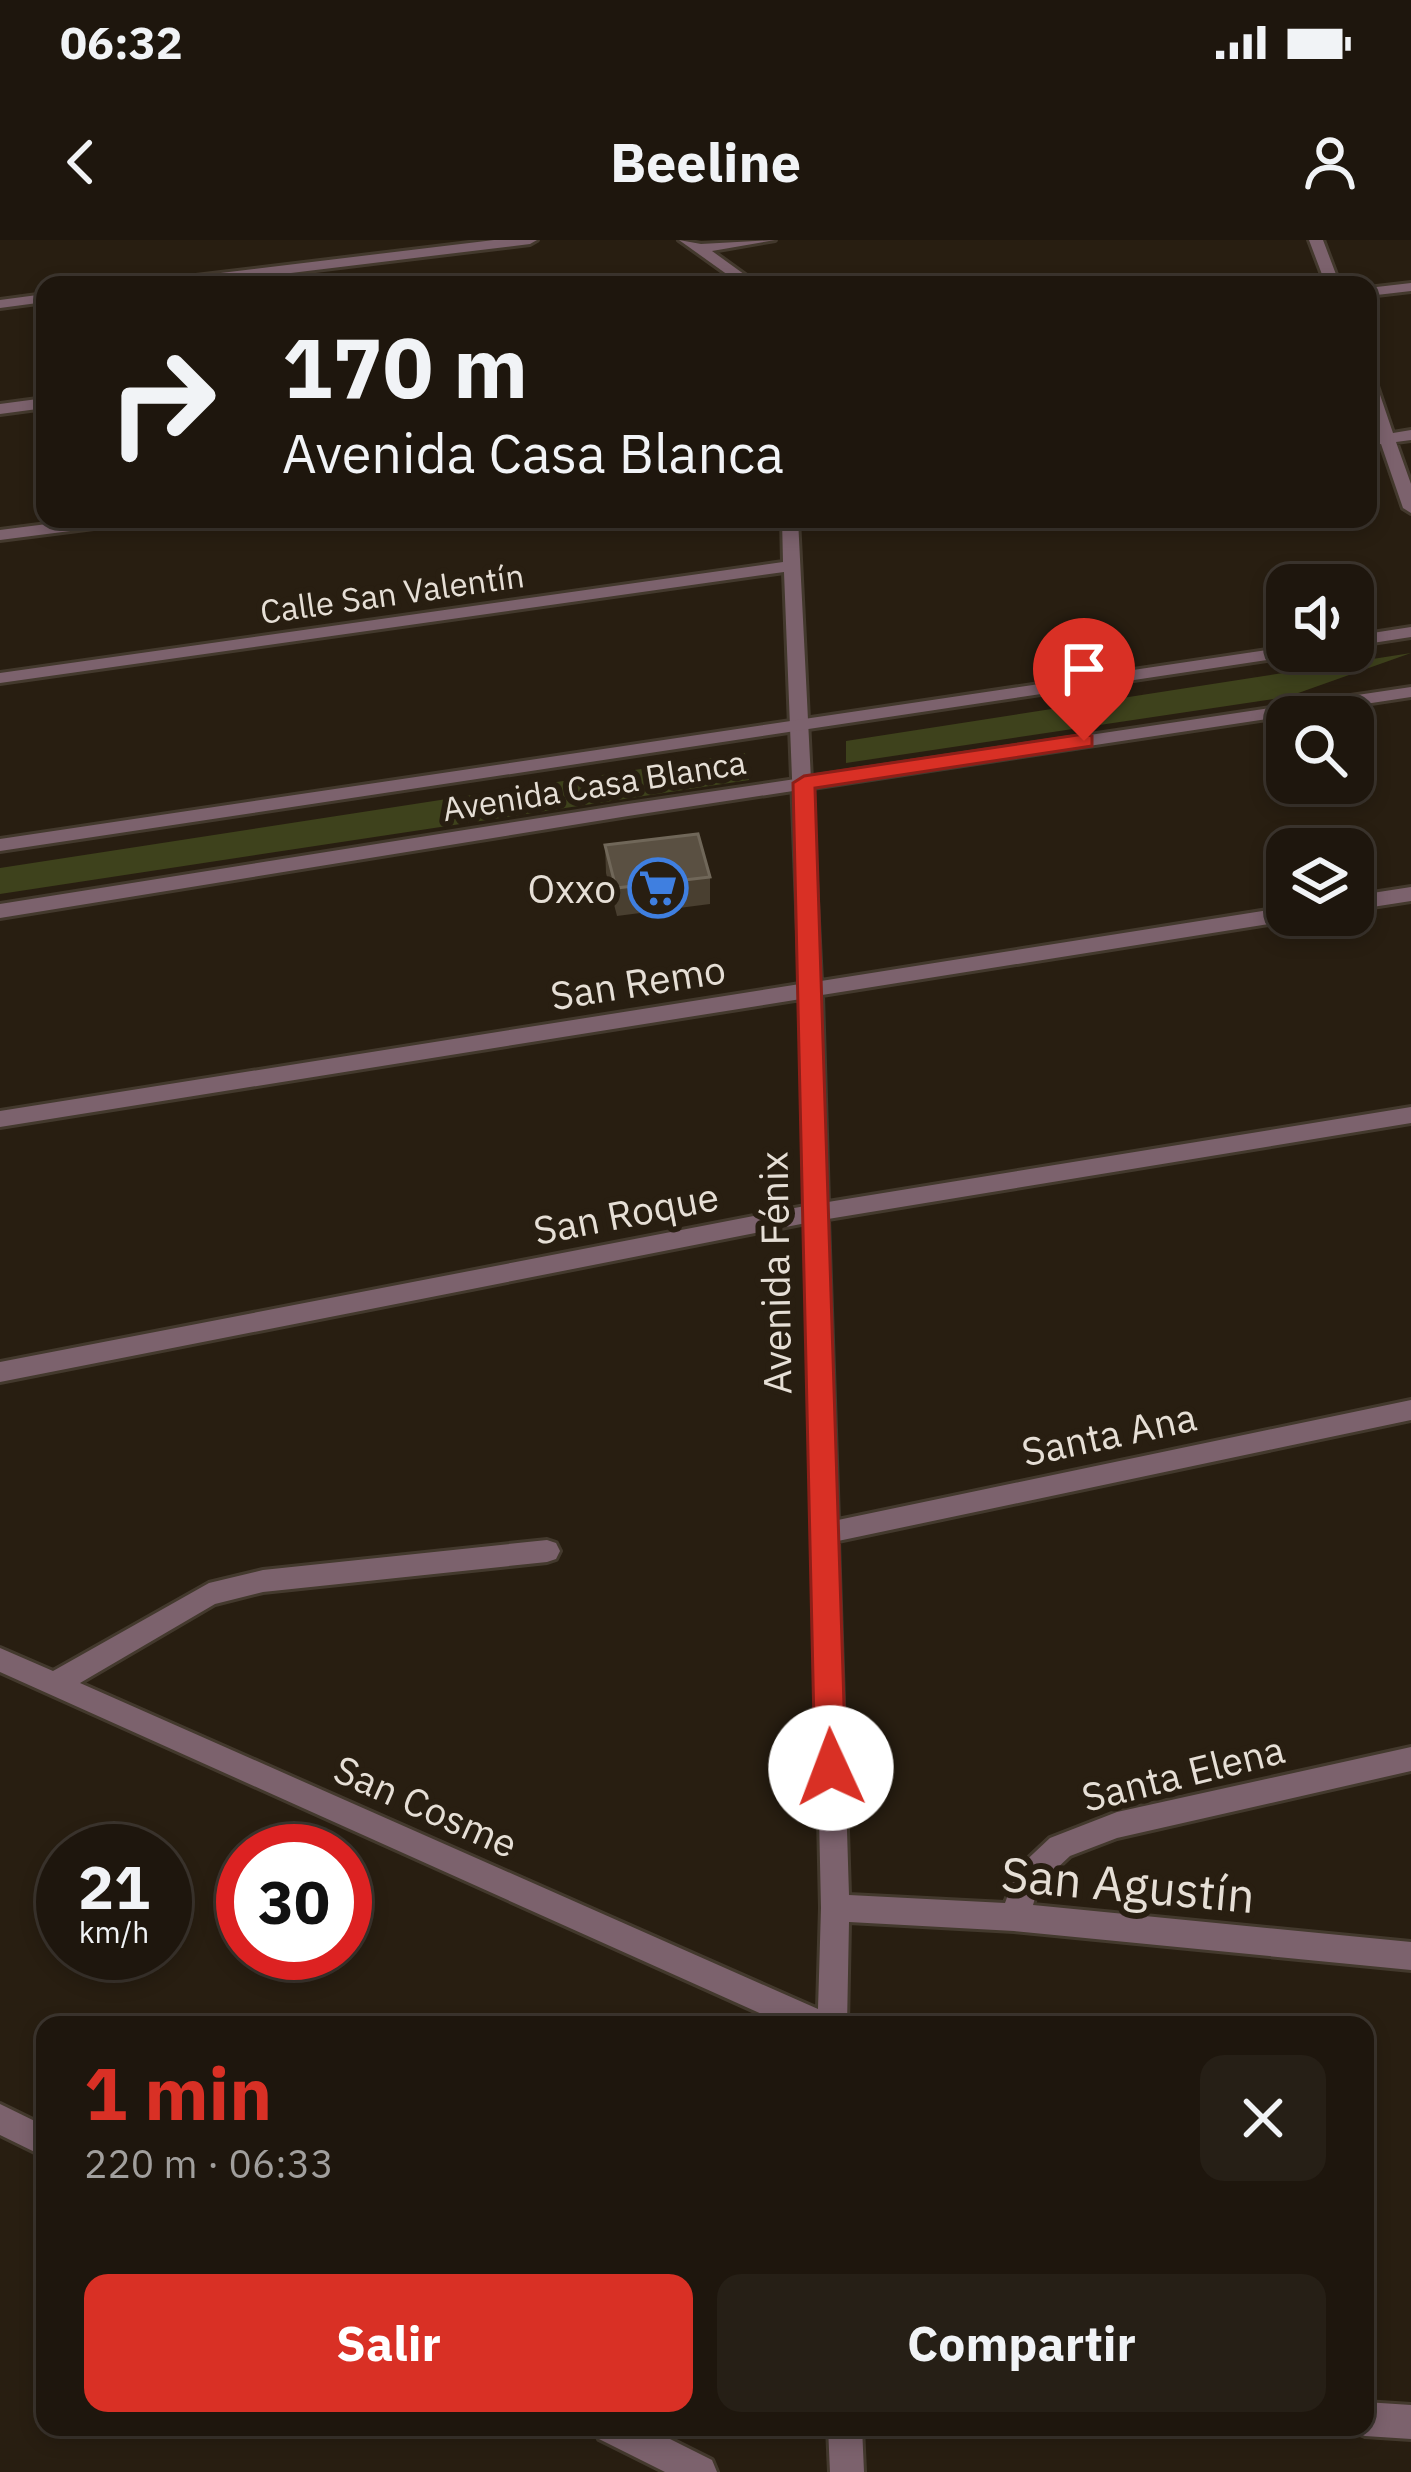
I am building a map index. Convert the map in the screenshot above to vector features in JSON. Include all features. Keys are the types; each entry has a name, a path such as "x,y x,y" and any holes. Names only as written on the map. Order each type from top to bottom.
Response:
{"street":[{"path":"210,276 323,258 530,240"},
{"path":"686,240 740,276"},
{"path":"702,248 768,240"},
{"path":"1316,240 1330,276"},
{"path":"1377,291 1411,287"},
{"path":"0,304 36,299"},
{"path":"0,409 36,404"},
{"path":"1377,408 1411,508"},
{"path":"1377,440 1411,436"},
{"path":"0,536 59,528"},
{"name":"Avenida Fénix","path":"790,528 796,728 804,783 812,991 835,1908 832,2016"},
{"name":"Calle San Valentín","path":"0,678 792,566"},
{"path":"1374,638 1411,632"},
{"name":"Avenida Casa Blanca","path":"0,845 1266,655"},
{"name":"Avenida Casa Blanca","path":"0,911 1411,692"},
{"path":"1374,900 1411,894"},
{"name":"San Remo","path":"0,1119 1266,917"},
{"name":"San Roque","path":"0,1372 814,1213 1411,1115"},
{"name":"Santa Ana","path":"823,1534 1411,1410"},
{"path":"56,1683 209,1594 263,1581 547,1551"},
{"name":"San Cosme","path":"0,1660 799,2016"},
{"name":"Santa Elena","path":"1014,1917 1028,1877 1060,1847 1098,1832 1411,1759"},
{"name":"San Agustín","path":"835,1908 1014,1917 1411,1956"},
{"path":"0,2120 36,2138"},
{"path":"1374,2420 1411,2422"},
{"path":"628,2436 700,2472"},
{"path":"845,2436 847,2472"}],"green space":[{"path":"1411,653 1374,666 1374,659"},
{"path":"1289,672 1357,672 1290,696 846,763 846,741"},
{"path":"745,753 749,780 0,894 0,868"}],"building":[{"path":"698,834 710,877 616,888 605,845"}],"place":[{"name":"Oxxo","path":"658,888"}],"route":[{"path":"831,1768 804,783 1084,741"}]}
